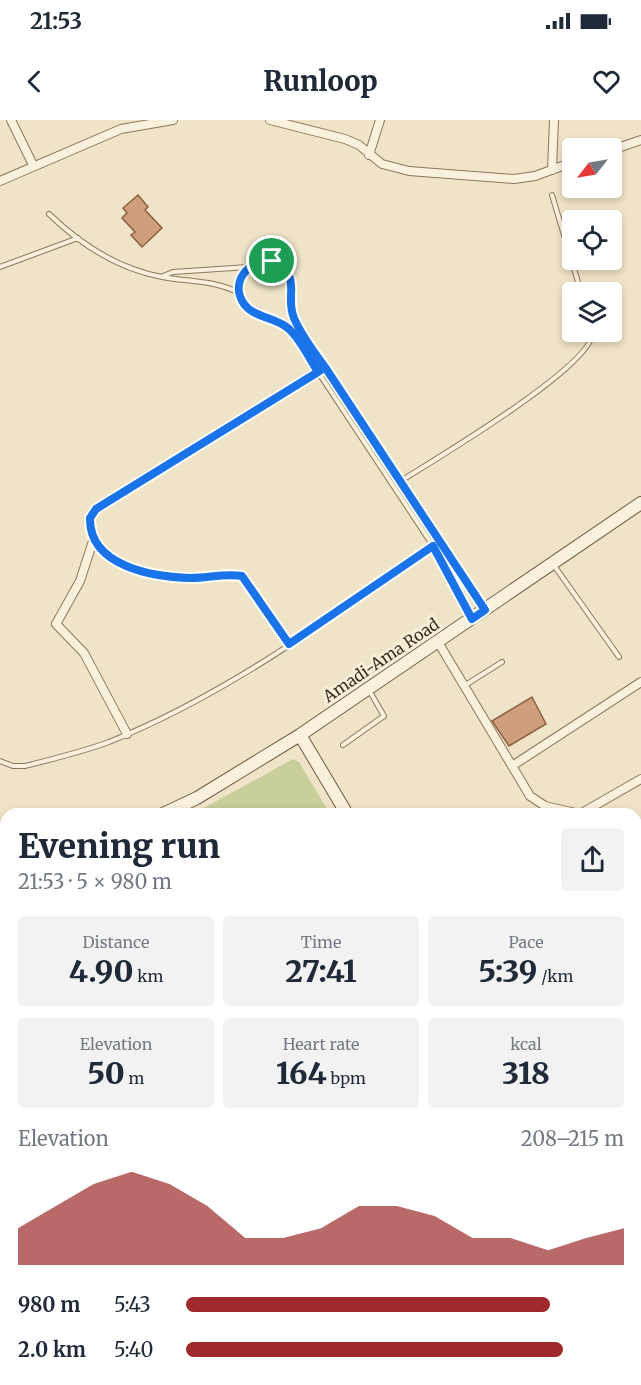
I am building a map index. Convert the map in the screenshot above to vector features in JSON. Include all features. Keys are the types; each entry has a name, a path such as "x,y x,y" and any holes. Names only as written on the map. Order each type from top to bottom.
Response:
{"street":[{"path":"11,120 33,165"},
{"path":"0,181 121,129 173,120"},
{"path":"270,120 359,144 382,164 409,171 514,179 535,176 562,166"},
{"path":"369,155 380,120"},
{"path":"552,170 554,120"},
{"path":"622,147 641,140"},
{"name":"Amadi-Ama Road","path":"176,808 197,798 300,735 641,504"},
{"path":"94,538 80,581 56,624 84,653 128,734"},
{"path":"438,642 512,766 538,803 557,808"},
{"path":"512,766 641,682"},
{"path":"300,735 343,808"},
{"path":"590,808 641,779"}],"lane":[{"path":"552,195 578,282"},
{"path":"49,214 78,238 110,258 162,277 219,285 240,294"},
{"path":"0,267 78,238"},
{"path":"162,277 173,272 248,267 262,260 272,261 285,269 293,284 293,316 485,610"},
{"path":"248,267 241,278 240,294 244,305 251,311 278,321 288,328 433,546 472,619"},
{"path":"401,481 529,398 559,375 591,342"},
{"path":"289,644 242,576 194,578 141,572 114,560 101,551 94,538 90,518 96,509 325,367"},
{"path":"0,761 13,766 25,766 128,734 163,717 289,644 441,541"},
{"path":"553,564 619,657"},
{"path":"464,687 502,662"},
{"path":"343,746 384,716 369,689"}],"green space":[{"path":"293,759 299,762 326,808 204,808"}],"building":[{"path":"138,195 148,207 145,210 162,228 142,247 131,235 135,232 122,218 127,213 123,208"},
{"path":"532,697 546,724 509,746 492,721"}],"route":[{"path":"272,261 262,260 253,263 246,270 239,287 244,305 251,311 278,321 288,328 318,372 325,367 485,610 472,619 433,546 289,644 242,576 167,577 141,572 114,560 101,551 90,526 90,518 96,509 318,372 325,367 293,316 293,284 289,276 285,269 272,261"}]}
